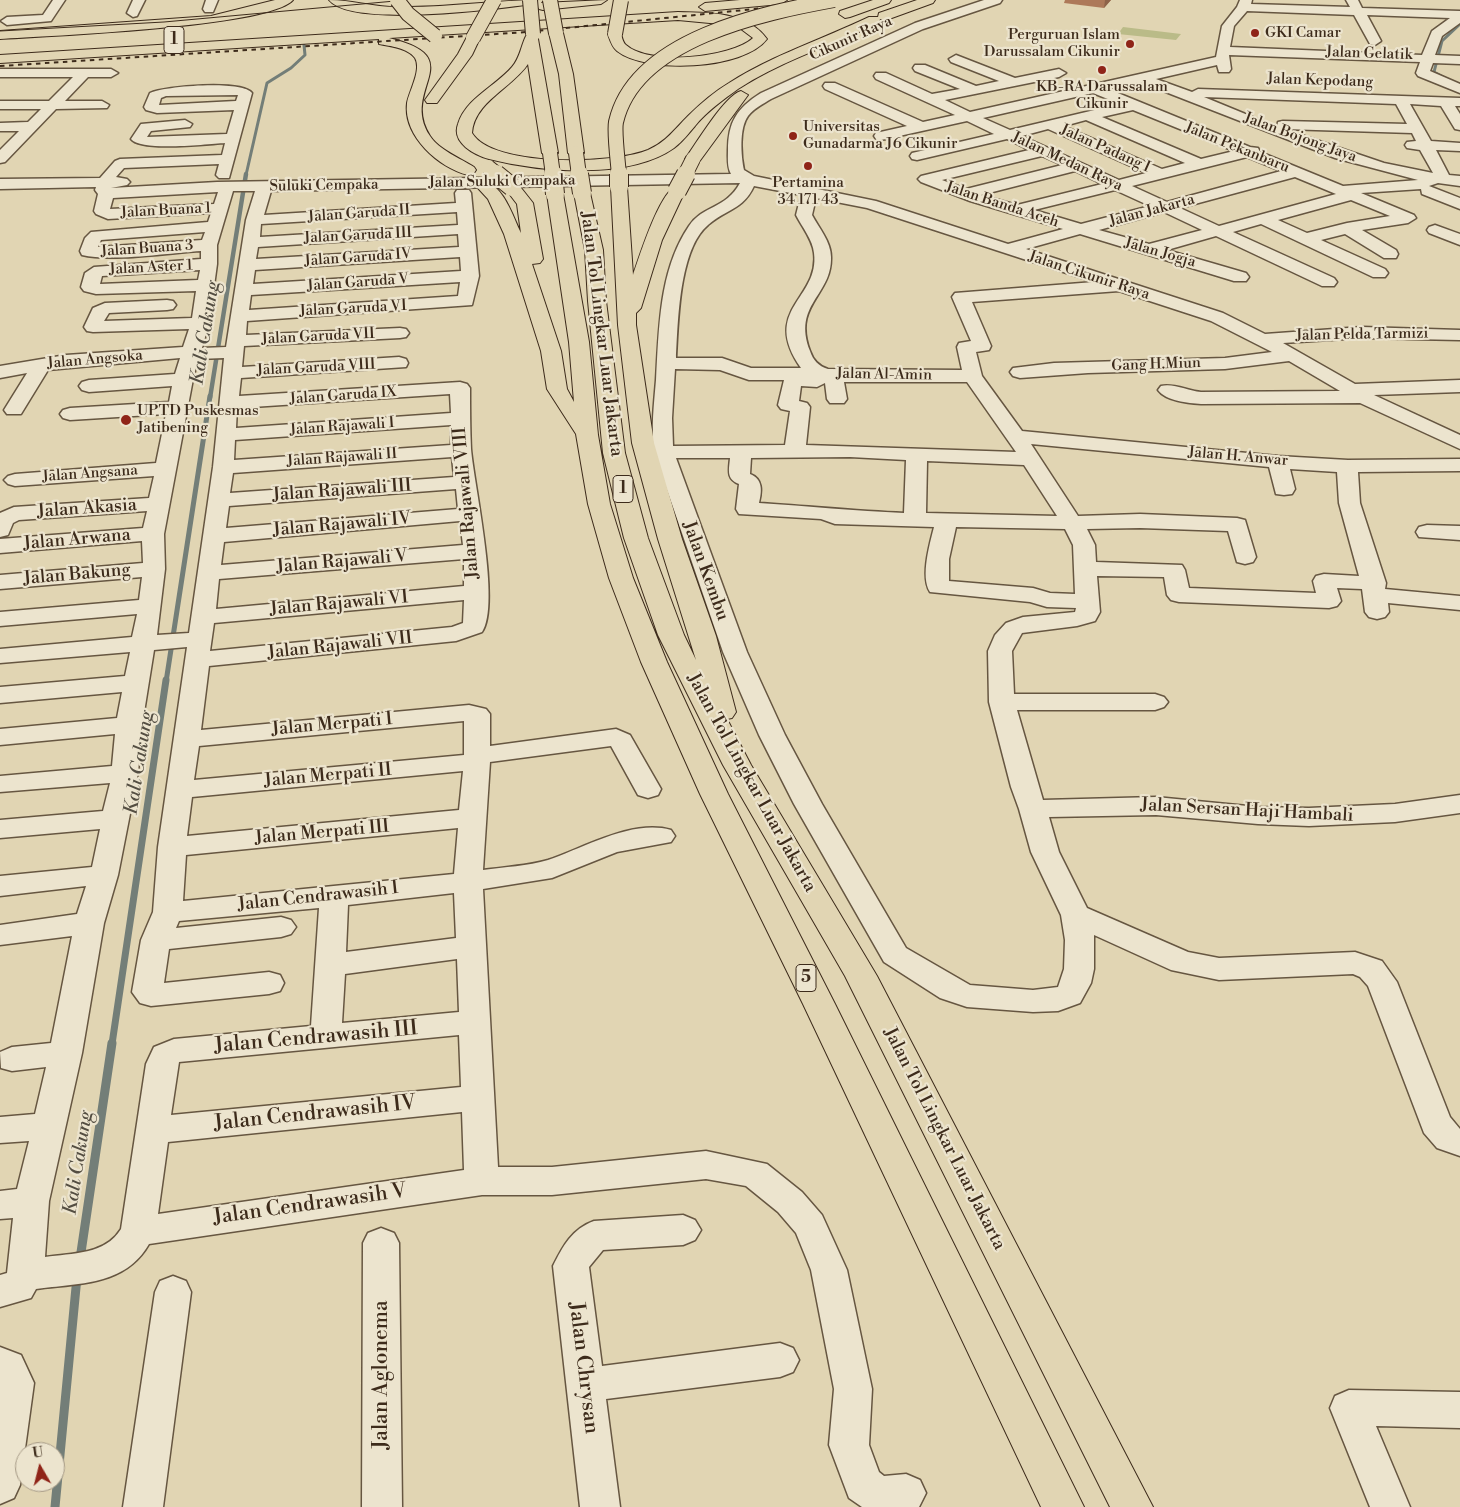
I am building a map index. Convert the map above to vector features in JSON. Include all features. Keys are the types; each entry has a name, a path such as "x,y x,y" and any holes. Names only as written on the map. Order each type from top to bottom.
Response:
{"highway":[{"path":"0,35 211,20 264,8 286,0"},
{"path":"335,0 350,8 390,12 537,0"},
{"path":"396,0 408,14 435,36 443,51"},
{"name":"Jalan Tol Lingkar Luar Jakarta","path":"530,0 532,37 579,342 588,435 599,504 621,578 654,662 714,794 820,1004 1063,1507"},
{"name":"Jalan Tol Lingkar Luar Jakarta","path":"550,0 566,74 582,193 594,250 597,300 614,453 636,538 671,635 737,765 860,976 1132,1507"},
{"path":"354,22 495,6 601,0"},
{"path":"0,59 332,38 678,16 704,17 741,23 750,26 760,39 751,49 730,57 715,60 677,60 629,52 620,48 615,34 621,0"},
{"name":"1","path":"0,50 511,20 713,0"},
{"path":"511,20 670,10 781,0"},
{"path":"737,765 703,636 670,539 643,443 627,325 615,124 626,95 650,69 676,50 714,32 780,11 834,0"},
{"path":"830,20 860,7 885,0"},
{"path":"627,325 653,240 693,159 730,107 752,86 853,31 879,18 930,0"},
{"path":"495,6 636,3"},
{"path":"432,100 465,55 473,38 495,6"},
{"name":"1","path":"0,42 230,30"},
{"path":"532,37 525,58 517,71 470,113 464,124 464,134 470,143 481,150 504,159 523,162 570,164 621,162 660,150 684,131 689,122 733,86 764,68 853,31"},
{"path":"332,38 385,41 411,47 420,52 424,58 425,65 415,96 414,113 420,132 424,139 468,170 495,197 513,234 535,300 551,351 557,389 563,401 588,435"},
{"path":"731,70 774,44"},
{"path":"434,116 432,100 439,67"},
{"path":"689,122 684,122 692,107 715,82"},
{"path":"439,134 509,181 526,203 536,276 535,300"}],"street":[{"path":"7,21 47,18 59,0"},
{"path":"133,13 139,0"},
{"name":"Cikunir Raya","path":"743,175 737,131 742,113 778,89 919,26 996,0"},
{"path":"1404,1 1432,2"},
{"path":"1404,1 1412,13"},
{"path":"1229,84 1222,56 1230,22 1245,4 1356,6 1412,13 1460,16"},
{"path":"1356,6 1366,26 1379,42 1356,41"},
{"path":"1459,85 1450,74 1443,60 1426,43 1439,29 1460,16"},
{"path":"1230,22 1245,22"},
{"path":"1348,26 1385,27"},
{"path":"1421,28 1439,29"},
{"path":"1227,36 1242,37"},
{"path":"1300,39 1313,68"},
{"path":"1423,73 1443,60 1454,46"},
{"path":"881,136 1144,79 1222,56 1262,53 1443,60"},
{"path":"1262,53 1268,69"},
{"path":"956,59 1013,82"},
{"path":"920,68 975,90"},
{"name":"Jalan Gelatik","path":"1405,72 1423,73"},
{"path":"0,73 111,73"},
{"path":"930,100 1059,73"},
{"path":"1423,73 1459,85"},
{"path":"4,152 33,126 66,89 83,74"},
{"name":"Jalan Medan Raya","path":"880,76 1328,282"},
{"name":"Jalan Bojong Jaya","path":"1144,79 1302,140"},
{"path":"1179,92 1188,82 1275,86 1279,96"},
{"path":"1319,82 1326,97"},
{"path":"1417,86 1459,85"},
{"path":"830,86 921,127"},
{"path":"48,89 85,89"},
{"name":"Jalan Pekanbaru","path":"1095,89 1408,218 1346,228"},
{"name":"Jalan Kepodang","path":"1179,92 1453,102"},
{"path":"151,107 157,109 243,99 228,159 225,229 194,353 183,379 153,534 154,569 142,607 148,644 136,683 129,725 125,773 104,875 88,923 66,1053 49,1126 16,1203 23,1279 105,1264 128,1248 138,1231 152,1130"},
{"path":"1401,100 1442,176 1432,185"},
{"path":"1371,113 1432,116 1457,121 1453,102"},
{"path":"0,105 102,105"},
{"path":"917,156 1134,105"},
{"path":"1218,107 1342,112"},
{"path":"1088,116 1199,164"},
{"path":"220,122 238,121"},
{"path":"201,123 148,126 144,128 138,139 147,142 234,138"},
{"path":"1262,124 1417,129"},
{"name":"Jalan Padang I","path":"1050,125 1160,174"},
{"path":"0,127 33,126"},
{"path":"1016,210 1302,140 1352,150 1452,162"},
{"path":"1398,144 1460,147"},
{"name":"Jalan Bojong Jaya","path":"1352,150 1432,185 1460,181"},
{"name":"Jalan Banda Aceh","path":"1042,151 926,179 964,194 1080,230"},
{"path":"105,187 117,165 121,164 228,159"},
{"path":"964,194 1076,166"},
{"name":"Jalan Jakarta","path":"1007,249 1296,172"},
{"name":"Jalan Suluki Cempaka","path":"421,184 743,175"},
{"name":"Jalan Cikunir Raya","path":"743,175 809,193 870,204 1217,318 1292,355 1357,394 1460,444"},
{"name":"Jalan Kembu","path":"743,175 740,198 702,221 688,240 670,306 662,417 664,452 735,652 772,734 808,804 895,955 951,990 967,996 1033,1001 1058,1000 1069,995 1076,983 1079,969 1080,940 1076,915"},
{"name":"Suluki Cempaka","path":"0,184 105,187 225,229 421,184"},
{"path":"1147,250 1263,219 1345,192 1432,185 1460,204"},
{"name":"Jalan Buana 1","path":"105,187 102,211 108,214 225,229"},
{"path":"99,312 93,327 96,328 225,229 400,189"},
{"name":"Jalan Al-Amin","path":"809,193 804,216 823,251 824,260 813,288 796,317 794,335 806,363 813,371 828,375 973,376"},
{"name":"Jalan Garuda II","path":"254,220 463,200 465,229"},
{"path":"1263,219 1379,272"},
{"path":"94,275 90,287 96,289 225,229 254,220 245,290 233,355 223,467 212,536 209,573 197,639 181,790 161,928 148,992 151,995 269,982"},
{"path":"1308,238 1346,228 1390,254"},
{"name":"Jalan Buana 3","path":"89,248 90,252 97,252 225,229"},
{"path":"465,229 470,276"},
{"name":"Jalan Garuda III","path":"251,242 465,229"},
{"name":"Jalan Jogja","path":"1080,230 1240,277"},
{"path":"1435,230 1460,240"},
{"name":"Jalan Garuda IV","path":"247,265 468,252"},
{"path":"1216,270 1268,255"},
{"name":"Jalan Garuda V","path":"245,290 470,276"},
{"name":"Jalan Garuda VI","path":"239,316 466,301 470,276"},
{"path":"1117,286 961,297 982,346 966,348 973,376 1016,436 1072,522 1084,545 1088,602 1087,616 1077,619 1023,624 1007,635 1000,651 1002,702 1011,730 1024,787 1033,808 1045,852 1076,915 1182,962 1219,969 1355,963 1371,969 1382,982 1436,1124 1450,1138 1460,1143"},
{"path":"398,392 401,306"},
{"name":"Jalan Garuda VII","path":"233,355 400,333"},
{"name":"Jalan Pelda Tarmizi","path":"1264,340 1317,334 1397,333 1460,335"},
{"name":"Jalan Angsoka","path":"0,372 41,365 194,353 233,355"},
{"name":"Jalan Garuda VIII","path":"233,355 399,363"},
{"name":"Gang H.Miun","path":"1020,372 1056,368 1245,361 1292,355"},
{"path":"666,363 722,364 749,374 828,375"},
{"path":"14,410 41,365"},
{"path":"828,375 837,399"},
{"path":"795,451 800,406 788,405 794,380 826,381 828,375"},
{"path":"89,386 183,379"},
{"path":"1168,390 1186,397 1201,398 1357,394 1460,386"},
{"name":"Jalan Garuda IX","path":"228,403 458,388"},
{"name":"Jalan Rajawali VIII","path":"458,388 461,450 475,551 476,620"},
{"path":"70,414 178,407"},
{"name":"Jalan Rajawali I","path":"226,436 459,418"},
{"name":"Jalan H. Anwar","path":"1016,436 1278,462 1348,466 1460,465"},
{"name":"Jalan Rajawali II","path":"223,467 461,450"},
{"path":"741,451 739,477 749,481 750,495 747,509 824,513 835,517 946,521 1140,521 1237,525 1245,557"},
{"path":"664,452 795,451 1030,458"},
{"path":"916,520 917,454"},
{"path":"1278,462 1284,488"},
{"path":"1348,466 1346,482 1348,501 1375,597"},
{"name":"Jalan Angsana","path":"15,480 166,469"},
{"name":"Jalan Rajawali III","path":"218,500 466,482"},
{"name":"Jalan Akasia","path":"7,522 159,504"},
{"name":"Jalan Rajawali IV","path":"212,536 471,514"},
{"path":"946,521 938,559 938,587 1033,595 1047,600 1088,602"},
{"path":"1427,532 1460,533"},
{"name":"Jalan Arwana","path":"0,546 153,534"},
{"name":"Jalan Rajawali V","path":"209,573 475,551"},
{"name":"Jalan Bakung","path":"0,582 154,569"},
{"path":"1086,569 1174,570 1180,595 1329,601 1324,581 1375,597 1460,603"},
{"name":"Jalan Rajawali VI","path":"197,639 475,592"},
{"path":"0,620 142,607"},
{"name":"Jalan Rajawali VII","path":"197,639 456,634 474,627 476,620"},
{"path":"0,656 197,639"},
{"path":"0,695 136,683"},
{"path":"1002,702 1155,702"},
{"name":"Jalan Merpati I","path":"187,739 469,712 477,714 476,759"},
{"path":"0,736 129,725"},
{"name":"Jalan Merpati II","path":"181,790 476,759 616,738 621,740 648,789"},
{"path":"476,759 468,882 482,1181"},
{"path":"0,784 125,773"},
{"name":"Jalan Sersan Haji Hambali","path":"1033,808 1116,805 1172,807 1285,816 1362,816 1419,811 1460,804"},
{"name":"Jalan Merpati III","path":"172,847 472,818"},
{"path":"0,829 115,819"},
{"name":"Jalan Cendrawasih I","path":"161,928 334,895 468,882 546,870 563,866 600,849 622,842 661,836"},
{"path":"0,886 104,875"},
{"path":"326,1038 334,895"},
{"path":"0,935 88,923"},
{"path":"161,928 281,927"},
{"path":"330,965 471,947"},
{"name":"Jalan Cendrawasih III","path":"152,1130 162,1064 165,1055 174,1051 326,1038 476,1022"},
{"path":"12,1059 66,1053"},
{"name":"Jalan Cendrawasih IV","path":"152,1130 478,1098"},
{"path":"0,1130 49,1126"},
{"name":"Jalan Cendrawasih V","path":"138,1231 482,1181 552,1181 706,1165 755,1174 790,1202 810,1225 829,1270 853,1389 849,1445 863,1485 879,1495 906,1493"},
{"name":"Jalan Chrysan","path":"600,1507 571,1266 580,1250 594,1236 683,1230"},
{"name":"Jalan Aglonema","path":"381,1243 382,1507"},
{"path":"143,1507 173,1292"},
{"path":"586,1385 780,1360"},
{"path":"0,1364 8,1367 16,1383 0,1484"},
{"path":"1390,1507 1348,1408 1460,1410"}],"green space":[{"path":"1123,27 1181,34 1176,40 1118,34"}],"waterway":[{"path":"1443,77 1434,72 1442,41 1460,24"},
{"name":"Kali Cakung","path":"246,175 267,83 291,68 305,55 304,45"},
{"name":"Kali Cakung","path":"210,398 246,174"},
{"name":"Kali Cakung","path":"166,682 210,396"},
{"name":"Kali Cakung","path":"112,1044 166,680"},
{"name":"Kali Cakung","path":"80,1259 112,1043"},
{"name":"Kali Cakung","path":"55,1507 77,1277"}],"tram line":[{"path":"0,31 164,22 406,0"}],"railway":[{"path":"0,66 527,32 843,0"}],"place":[{"name":"GKI Camar","path":"1255,33"},
{"name":"Perguruan Islam Darussalam Cikunir","path":"1130,44"},
{"name":"KB-RA Darussalam Cikunir","path":"1102,70"},
{"name":"Universitas Gunadarma J6 Cikunir","path":"793,136"},
{"name":"Pertamina 34 171 43","path":"808,166"},
{"name":"UPTD Puskesmas Jatibening","path":"126,420"}]}
